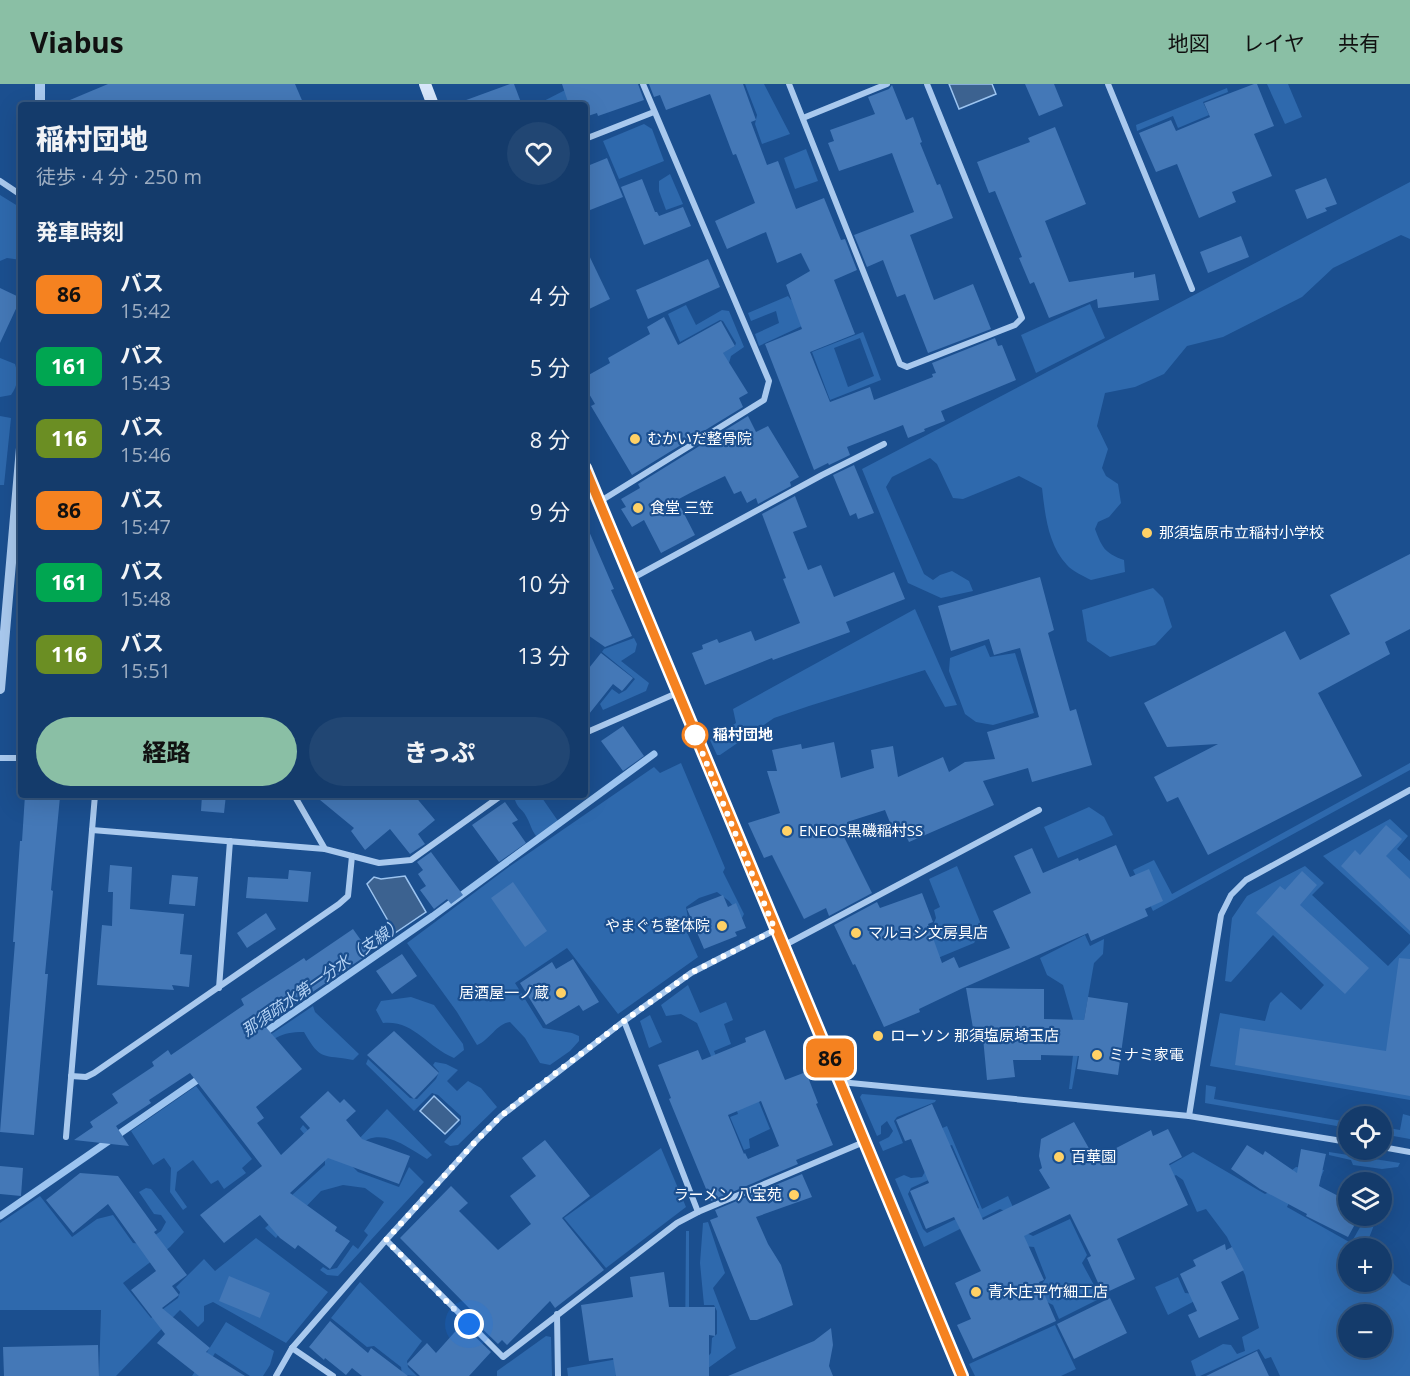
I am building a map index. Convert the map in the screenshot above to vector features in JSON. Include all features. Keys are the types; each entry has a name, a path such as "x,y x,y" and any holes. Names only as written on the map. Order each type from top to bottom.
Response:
{"main road":[{"path":"424,84 432,102"},
{"path":"588,475 962,1376"}],"street":[{"path":"40,84 40,102"},
{"path":"599,502 764,400 768,392 769,381 643,84"},
{"path":"789,84 900,364 907,367 1015,325 1022,318 927,84"},
{"path":"803,118 887,84"},
{"path":"1108,84 1192,289"},
{"path":"588,138 654,112"},
{"path":"0,181 18,193"},
{"path":"630,579 812,480 884,444"},
{"path":"0,683 18,482"},
{"path":"588,732 677,693"},
{"path":"0,758 18,758"},
{"path":"1190,1116 1221,915 1231,895 1246,879 1410,790"},
{"path":"66,1137 95,798"},
{"path":"296,798 325,849"},
{"path":"92,831 325,849 379,863 411,860 498,798"},
{"path":"782,946 1039,810"},
{"path":"219,988 230,841"},
{"path":"71,1076 86,1077 94,1073 339,904 348,896 352,856"},
{"path":"276,1376 292,1348 386,1240 501,1116 624,1021 691,973 775,930"},
{"path":"624,1021 698,1212"},
{"path":"840,1082 1190,1116 1338,1140"},
{"path":"386,1240 503,1358 677,1223 864,1142"},
{"path":"1392,1149 1410,1152"},
{"path":"557,1314 558,1376"},
{"path":"292,1348 333,1376"}],"shaded area":[{"path":"745,84 764,84 790,134 762,144 755,124 757,115"},
{"path":"949,84 992,84 996,94 959,109"},
{"path":"1267,84 1288,84 1302,117 1285,124"},
{"path":"571,87 584,93 563,102 542,102"},
{"path":"1227,88 1228,92 1203,102 1209,115 1178,128 1173,116 1137,131 1136,125"},
{"path":"644,124 652,129 664,161 619,179 603,141"},
{"path":"806,149 818,181 795,189 784,158"},
{"path":"670,174 683,204 666,210 659,191 659,181"},
{"path":"1410,182 1410,239 1401,235 1333,268 1302,297 1223,337 1187,346 1164,374 1135,387 1105,393 1097,426 1108,449 1102,468 1106,476 1118,484 1121,503 1109,517 1098,522 1095,529 1105,549 1124,560 1125,572 1091,580 1069,567 1052,539 1046,519 1042,488 1019,476 963,499 953,498 937,464 930,458 892,477 886,487 924,574 933,580 952,571 969,581 973,591 941,598 908,583 862,469"},
{"path":"0,195 18,206 18,260 7,258 0,261"},
{"path":"831,284 802,326 759,346 755,334 779,323 776,311 751,321 748,313 788,296 791,300"},
{"path":"1090,304 1105,338 1036,373 1021,335"},
{"path":"686,305 696,325 722,310 729,311 744,347 731,356 729,363 714,377 697,367 735,346 736,343 723,321 720,320 680,342 668,314"},
{"path":"863,332 881,380 830,400 812,352","holes":["860,338 874,376 848,387 834,348"]},
{"path":"0,358 15,364 17,376 11,395 0,397"},
{"path":"0,416 11,418 4,485 0,485"},
{"path":"1153,588 1163,598 1172,627 1155,645 1110,657 1087,641 1082,610"},
{"path":"915,609 957,705 945,707 925,670 774,718 717,755 710,740 736,723 733,709"},
{"path":"634,638 637,644 635,652 621,661 649,683 646,691 603,710 600,704 612,689 619,694 626,690 635,679 602,652 604,649"},
{"path":"985,645 990,657 1015,653 1034,713 993,725 976,722 965,714 949,671 950,658"},
{"path":"681,763 725,868 723,872 744,914 742,918 729,901 717,892 699,898 686,907 688,918 683,923 698,957 618,1014 567,948 515,983 543,1028 579,1036 579,1041 570,1051 550,1065 540,1063 525,1038 510,1022 505,1023 477,1045 457,1012 407,943 506,869 654,767 660,773"},
{"path":"1410,763 1410,770 1153,911 1133,870 1154,860 1172,894"},
{"path":"515,798 542,798 558,821 537,837"},
{"path":"1089,807 1104,817 1113,835 1058,858 1044,827"},
{"path":"1390,819 1408,836 1397,849 1410,861 1410,935 1323,856"},
{"path":"957,866 983,929 974,943 933,960 935,935 932,927 936,918 934,910 940,907 929,879"},
{"path":"1305,866 1324,883 1312,895 1388,966 1410,943 1410,1100 1210,1066 1220,1013 1265,1021 1270,1003 1281,992 1301,1010 1324,985 1273,935 1231,982 1225,981 1232,918 1247,896"},
{"path":"405,876 426,912 395,933 367,884 374,877 381,879"},
{"path":"1085,935 1090,946 1104,939 1103,954 1094,963 1072,1089 1069,1089 1076,1030 1063,985 1047,975 1040,958"},
{"path":"688,985 700,1013 726,1002 733,1020 724,1024 731,1044 714,1051 725,1078 719,1075 697,1023 681,1014 666,1016 661,1005"},
{"path":"411,997 434,1005 463,1044 464,1050 454,1058 412,1030 394,1023 383,1023 376,1010 381,1001"},
{"path":"313,1006 315,1012 359,1054 353,1060 324,1055 315,1048 304,1032 295,1032 282,1035 255,1052 227,1064"},
{"path":"650,1015 662,1042 649,1048 640,1021"},
{"path":"368,1059 410,1098 417,1099 436,1079 439,1072 433,1065 435,1062 446,1064 458,1070 447,1081 457,1091 468,1081 481,1088 497,1107 458,1145 450,1146 444,1142 461,1124 461,1116 438,1095 432,1093 414,1111 366,1064"},
{"path":"1206,1085 1216,1087 1214,1099 1338,1120 1338,1126 1205,1103"},
{"path":"196,1086 252,1159 242,1168 246,1173 224,1189 218,1180 211,1184 193,1160 177,1172 175,1190 187,1207 183,1210 170,1192 171,1168 164,1158 153,1165 131,1131"},
{"path":"753,1087 770,1129 749,1139 750,1148 744,1150 730,1117 738,1114 731,1095"},
{"path":"862,1094 936,1100 897,1117 894,1121 903,1143 883,1151 879,1142 889,1137 893,1131 887,1121 881,1126 881,1134 877,1136 860,1097"},
{"path":"434,1096 459,1120 445,1134 420,1111"},
{"path":"387,1109 432,1155 427,1159 393,1140 375,1137 358,1146 348,1162 358,1172 399,1187 409,1167 424,1182 338,1276 327,1275 320,1270 323,1267 328,1270 337,1268 353,1245 358,1249 368,1235 364,1231 384,1202 365,1188 343,1185 321,1191 298,1215 292,1216 276,1238 265,1228 292,1204 291,1196 325,1165 325,1159 300,1129 303,1125 334,1158 343,1156"},
{"path":"1403,1114 1410,1116 1410,1139 1392,1136 1392,1129 1400,1130"},
{"path":"947,1126 982,1209 1008,1196 1024,1232 1033,1236 1070,1219 1087,1255 1082,1263 1101,1298 1059,1319 1053,1305 1043,1300 1038,1290 1046,1278 1034,1247 1023,1246 1007,1212 1000,1209 924,1247 895,1179 904,1175 911,1178 922,1177 927,1168 933,1178 911,1188 908,1194 923,1229 927,1233 979,1208 952,1145 936,1150 929,1134"},
{"path":"661,1148 686,1207 606,1268 564,1218"},
{"path":"1193,1152 1265,1194 1275,1189 1296,1167 1324,1170 1320,1179 1302,1176 1287,1207 1342,1238 1338,1238 1338,1292 1392,1292 1392,1272 1410,1286 1410,1376 1280,1376 1271,1357 1265,1359 1259,1349 1196,1376 1191,1361 1223,1344 1231,1345 1237,1354 1245,1351 1242,1337 1259,1328 1245,1275 1227,1237 1206,1209 1197,1212 1183,1180 1176,1175 1129,1198 1126,1190"},
{"path":"1329,1152 1338,1153 1338,1157 1329,1155"},
{"path":"1351,1160 1381,1160 1400,1163 1398,1167 1382,1169 1353,1165"},
{"path":"146,1188 151,1189 184,1232 170,1247 123,1283 151,1318 178,1298 180,1292 176,1287 204,1259 215,1271 256,1238 328,1292 286,1343 213,1302 204,1306 204,1321 198,1327 180,1310 116,1376 99,1376 101,1310 0,1310 0,1223 40,1196 72,1237 97,1219 113,1215 133,1243 142,1244 161,1231 166,1222 161,1215 154,1214 139,1192"},
{"path":"708,1222 725,1273 713,1288 736,1348 697,1376 636,1365 615,1376 568,1376 567,1368 685,1347 686,1231 689,1231 689,1358 705,1360 711,1353 712,1338 717,1334 717,1311 714,1305 704,1305 700,1263 703,1223"},
{"path":"1361,1226 1374,1226 1369,1238 1354,1238"},
{"path":"1178,1277 1185,1293 1206,1295 1168,1315 1155,1287"},
{"path":"360,1282 422,1341 407,1361 408,1367 417,1376 402,1375 401,1367 374,1346 367,1347 331,1318"},
{"path":"226,1322 274,1351 270,1365 263,1376 250,1376 215,1353 201,1376 192,1376"},
{"path":"1055,1325 1076,1369 1061,1376 975,1376 969,1364"},
{"path":"546,1336 551,1337 552,1376 497,1376 497,1371"}],"building":[{"path":"108,84 295,84 303,102 65,102"},
{"path":"514,84 521,102 461,102"},
{"path":"562,84 638,84 644,100 598,116 597,113 588,116 588,102 568,102"},
{"path":"649,84 743,84 756,120 751,122 767,165 778,161 796,209 824,198 841,240 845,239 857,270 834,280 855,334 810,352 830,402 870,387 874,400 933,377 932,374 936,373 932,363 995,338 998,346 1002,345 1016,380 941,411 945,421 924,429 925,431 908,438 903,425 847,447 850,455 814,470 765,344 802,329 786,285 810,271 801,253 777,263 766,232 727,249 715,221 755,203 736,154 733,155 710,94 666,110 660,95 654,97"},
{"path":"1025,84 1054,84 1063,106 1039,116"},
{"path":"1257,84 1274,126 1254,134 1272,176 1232,192 1236,202 1199,218 1177,164 1156,172 1139,133 1171,120 1176,131 1210,117 1204,103"},
{"path":"892,85 906,120 913,117 922,142 920,143 953,218 910,235 934,300 973,284 991,329 928,353 905,294 897,297 883,260 867,267 854,235 914,212 892,153 839,171 828,143 834,141 830,130 875,114 868,97 889,89"},
{"path":"1055,127 1086,204 1045,221 1069,282 1134,272 1134,278 1155,274 1159,300 1098,308 1097,299 1049,318 1034,282 1030,284 1019,258 1022,257 995,191 989,193 977,162 1030,142 1028,138"},
{"path":"607,158 623,197 588,211 588,166"},
{"path":"1326,178 1337,204 1307,219 1295,190"},
{"path":"642,179 655,212 659,216 683,207 691,226 644,245 621,187"},
{"path":"1241,236 1249,257 1208,273 1200,252"},
{"path":"588,253 610,299 588,310"},
{"path":"708,259 720,287 648,319 636,290"},
{"path":"0,288 18,297 18,304 0,343"},
{"path":"664,317 678,345 721,321 735,346 723,353 748,393 739,398 743,407 632,475 591,406 595,404 588,392 588,375 610,363 608,358 650,334 647,327"},
{"path":"748,416 756,432 768,426 799,477 790,482 791,486 758,504 756,498 747,503 741,491 734,494 725,476 677,500 695,535 661,553 644,520 632,527 621,509 626,507 621,499 640,488 638,484"},
{"path":"854,465 874,513 858,519 856,513 850,516 833,475"},
{"path":"795,496 807,527 793,532 808,570 821,565 834,597 894,572 905,599 846,622 850,632 773,660 772,658 705,685 692,653 703,649 702,645 717,639 719,643 751,631 755,641 800,623 762,514"},
{"path":"588,529 614,589 611,590 632,636 605,647 588,635"},
{"path":"1410,554 1410,629 1385,642 1390,654 1318,693 1362,776 1208,855 1178,797 1167,802 1154,777 1218,744 1167,747 1144,703 1285,631 1300,660 1350,634 1330,595"},
{"path":"1040,577 1054,630 1048,633 1070,711 1076,709 1092,765 1032,782 1028,768 983,781 994,805 909,842 899,821 891,825 885,810 847,822 849,831 842,833 872,893 829,916 826,908 804,919 772,855 764,858 748,823 780,813 767,771 777,771 772,750 801,744 802,749 834,742 841,778 874,768 871,750 893,746 898,777 943,757 949,772 965,762 995,759 987,732 1039,717 1020,648 994,655 989,639 951,651 938,606"},
{"path":"601,653 633,678 622,691 613,684 588,715 588,669"},
{"path":"623,726 644,756 623,771 601,741"},
{"path":"25,798 60,798 51,890 53,891 45,974 48,974 34,1135 0,1132 15,942 13,942 20,841 22,841"},
{"path":"202,798 226,798 224,813 201,811"},
{"path":"318,798 417,798 435,820 418,834 425,844 410,854 390,829 365,850 351,831 354,828"},
{"path":"505,802 518,820 512,823 526,843 499,862 472,825"},
{"path":"1386,825 1402,839 1386,856 1410,879 1410,931 1341,866 1355,850 1360,855"},
{"path":"1116,845 1130,877 1149,869 1163,901 1145,909 1148,916 1091,941 1088,933 963,988 919,1009 920,1012 884,1027 834,925 877,902 880,908 922,893 933,922 928,924 942,963 954,957 959,968 1010,948 993,911 1031,893 1014,856 1032,848 1043,873"},
{"path":"431,852 463,895 451,904 447,899 434,909 420,890 426,886 418,874 423,870 417,862"},
{"path":"110,865 132,867 130,909 184,914 180,954 192,955 189,987 172,985 174,990 97,985 102,925 112,926 113,892 108,892"},
{"path":"289,870 311,872 308,902 246,898 248,877 288,879"},
{"path":"1302,871 1317,885 1300,905 1369,968 1345,994 1256,913 1280,886 1285,890"},
{"path":"172,875 198,877 195,906 169,904"},
{"path":"513,882 547,931 525,947 491,898"},
{"path":"723,895 728,907 736,903 746,928 735,932 737,936 704,949 687,909"},
{"path":"266,913 276,929 247,948 237,933"},
{"path":"353,929 370,953 264,1025 302,1069 256,1107 264,1118 257,1123 281,1155 310,1128 300,1117 328,1091 340,1103 344,1099 356,1111 346,1120 362,1139 410,1156 399,1184 328,1158 290,1193 337,1227 335,1231 350,1241 330,1269 298,1245 295,1249 280,1238 260,1215 224,1243 200,1215 262,1166 190,1073 149,1100 151,1103 116,1126 129,1146 74,1140 93,1127 90,1122 118,1103 112,1094 154,1066 152,1062 168,1050 171,1055 244,1005 241,999 304,958 306,961"},
{"path":"402,954 417,976 392,994 376,971"},
{"path":"1399,958 1410,959 1410,1096 1235,1065 1240,1028 1386,1051"},
{"path":"573,959 599,1002 583,1011 579,1005 546,1025 520,983 552,962 556,969"},
{"path":"966,988 1044,989 1044,1019 1084,1020 1088,997 1128,1003 1118,1075 1077,1069 1079,1056 1041,1055 1041,1060 1013,1060 1015,1077 987,1080 982,1027 973,1028"},
{"path":"765,1030 785,1080 806,1072 833,1145 796,1160 798,1164 711,1201 669,1099 671,1098 658,1065 698,1050 702,1060 746,1042 745,1038","holes":["761,1101 779,1146 748,1159 728,1115"]},
{"path":"394,1031 439,1073 414,1099 367,1055"},
{"path":"932,1104 983,1220 1050,1188 1039,1170 1042,1168 1039,1156 1041,1139 1074,1122 1095,1159 1151,1130 1153,1136 1168,1129 1182,1157 1169,1164 1188,1205 1117,1239 1135,1279 1103,1294 1087,1258 1091,1256 1070,1214 1024,1236 1044,1280 1039,1282 1056,1321 973,1359 957,1325 971,1319 955,1283 981,1271 954,1217 926,1229 910,1191 929,1183 911,1139 905,1141 896,1120"},
{"path":"545,1140 590,1196 562,1218 604,1270 555,1308 550,1301 507,1345 502,1340 498,1344 469,1316 473,1312 400,1238 451,1186 468,1203 459,1211 498,1250 531,1224 510,1196 536,1176 522,1158"},
{"path":"1247,1145 1263,1155 1265,1151 1297,1173 1301,1149 1326,1154 1319,1186 1338,1196 1338,1226 1354,1226 1348,1237 1306,1216 1307,1214 1260,1189 1231,1169"},
{"path":"0,1166 23,1168 21,1196 0,1194"},
{"path":"80,1173 118,1176 157,1230 154,1232 187,1275 172,1286 179,1295 162,1308 210,1348 206,1352 245,1376 199,1376 157,1343 165,1334 131,1290 156,1271 108,1204 73,1233 46,1200"},
{"path":"802,1174 812,1197 756,1217 768,1244 781,1265 793,1305 757,1320 750,1320 710,1220 718,1217 715,1210"},
{"path":"1225,1244 1226,1250 1232,1247 1244,1270 1221,1282 1239,1319 1199,1338 1188,1315 1197,1311 1180,1274 1196,1266 1193,1260"},
{"path":"664,1272 669,1307 715,1307 715,1336 709,1335 709,1376 616,1376 613,1358 589,1361 581,1305 633,1297 630,1277"},
{"path":"229,1276 270,1293 260,1318 219,1301"},
{"path":"1110,1298 1127,1333 1074,1359 1057,1324"},
{"path":"330,1321 368,1353 371,1348 408,1376 362,1376 352,1368 346,1375 325,1358 324,1360 309,1347"},
{"path":"462,1324 491,1352 469,1376 420,1376 407,1364 427,1343 436,1353"},
{"path":"831,1328 833,1345 829,1366 833,1376 728,1376 814,1341"},
{"path":"98,1345 99,1376 4,1376 3,1347"},
{"path":"1257,1351 1269,1376 1206,1376"}],"waterway":[{"name":"那須疏水第一分水（支線）","path":"261,1035 433,916 654,754"},
{"name":"那須疏水第一分水（支線）","path":"0,1216 203,1076"}],"bus line":[{"name":"86","path":"588,475 962,1376"}],"place":[{"name":"むかいだ整骨院","path":"635,439"},
{"name":"食堂 三笠","path":"638,508"},
{"name":"那須塩原市立稲村小学校","path":"1147,533"},
{"name":"稲村団地","path":"695,735"},
{"name":"ENEOS黒磯稲村SS","path":"787,831"},
{"name":"やまぐち整体院","path":"722,926"},
{"name":"マルヨシ文房具店","path":"856,933"},
{"name":"居酒屋一ノ蔵","path":"561,993"},
{"name":"ローソン 那須塩原埼玉店","path":"878,1036"},
{"name":"ミナミ家電","path":"1097,1055"},
{"name":"百華園","path":"1059,1157"},
{"name":"ラーメン 八宝苑","path":"794,1195"},
{"name":"青木庄平竹細工店","path":"976,1292"}],"route":[{"path":"469,1324 386,1240 476,1141 501,1116 531,1092 691,973 775,930 695,735"}]}
